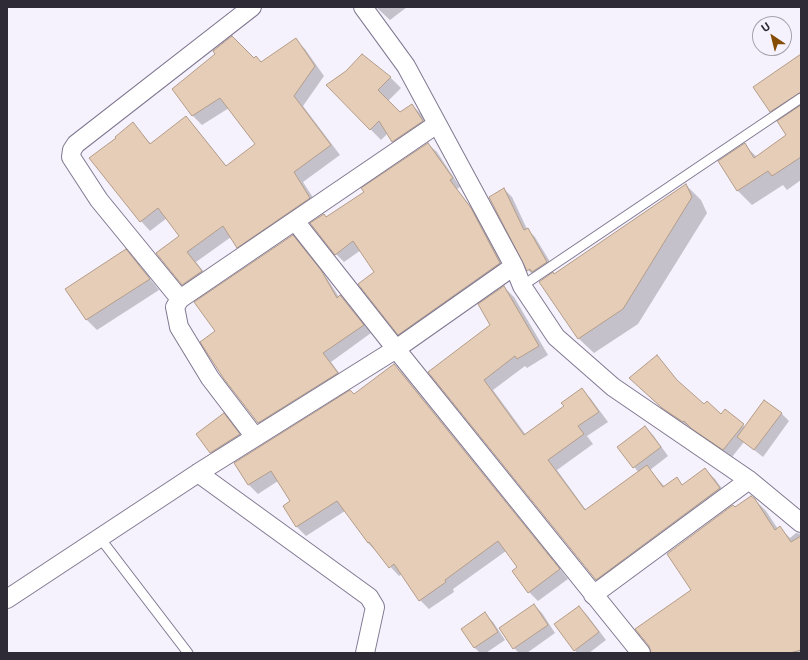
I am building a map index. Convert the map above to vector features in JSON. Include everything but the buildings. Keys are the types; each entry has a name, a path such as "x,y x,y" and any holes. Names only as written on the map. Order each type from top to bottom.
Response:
{"street":[{"path":"180,299 99,200 71,157 72,150 76,144 252,7"},
{"path":"363,7 406,66 514,266 522,286 556,337 613,387 749,480 801,523"},
{"path":"255,437 210,378 179,327 175,307 180,299 437,124"},
{"path":"295,221 641,653"},
{"path":"7,599 198,473 396,349 514,266"},
{"path":"198,473 368,597 375,607 365,653"},
{"path":"593,594 749,480"}],"lane":[{"path":"522,286 801,98"},
{"path":"100,538 188,653"}]}
